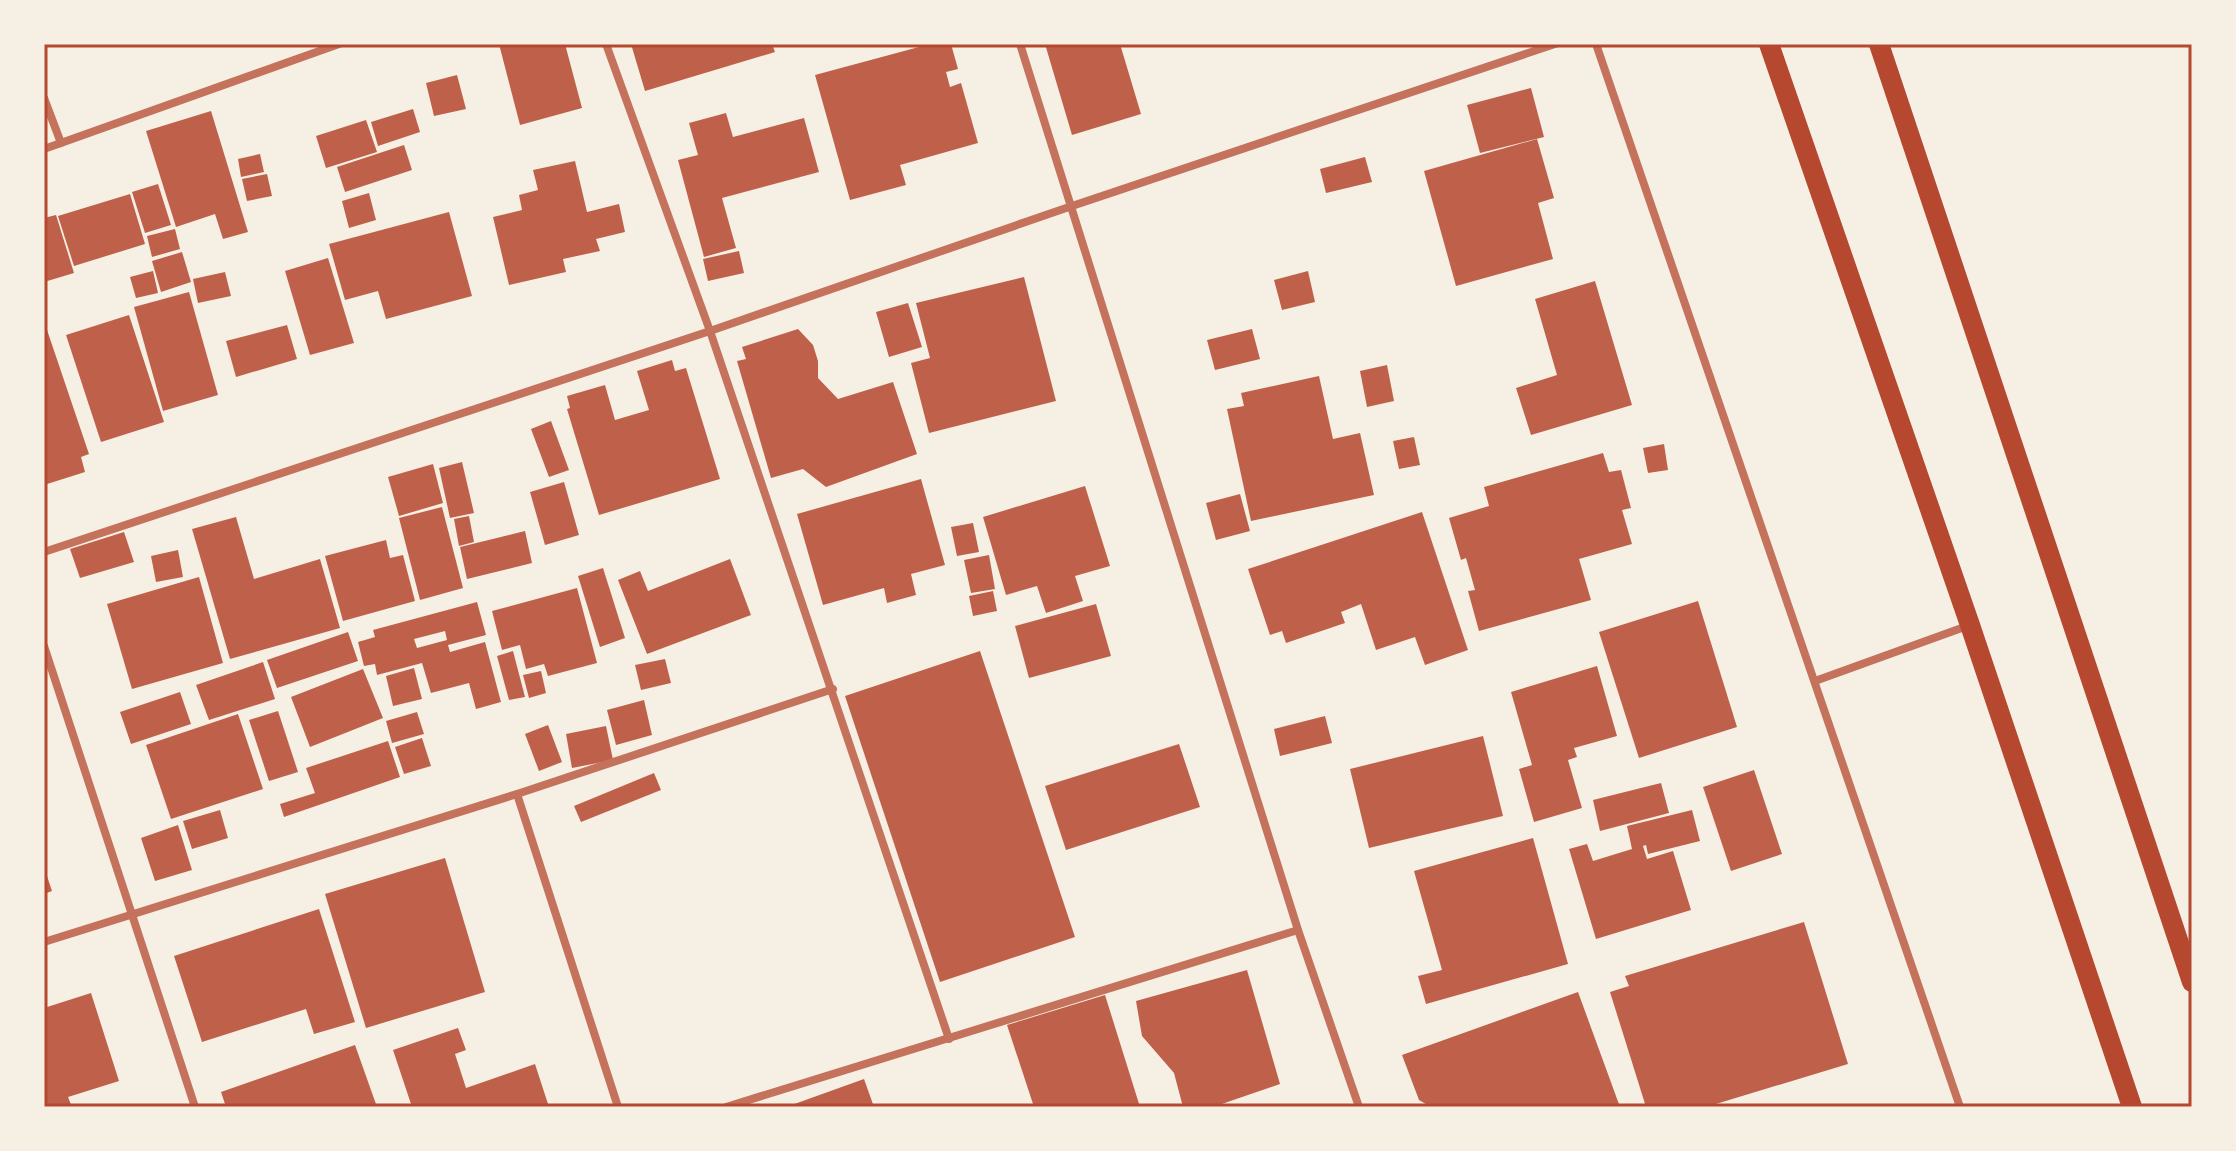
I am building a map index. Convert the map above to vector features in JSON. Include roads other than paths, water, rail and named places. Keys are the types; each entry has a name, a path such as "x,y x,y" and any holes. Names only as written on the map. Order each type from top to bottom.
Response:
{"main road":[{"path":"1769,44 1970,625 2132,1107"},
{"path":"1879,44 2192,982"}],"street":[{"path":"44,149 339,44"},
{"path":"606,44 710,331 949,1039"},
{"path":"1020,44 1298,930 1359,1107"},
{"path":"44,552 710,331 1555,44"},
{"path":"1596,44 1960,1107"},
{"path":"44,98 61,143"},
{"path":"1815,681 1970,625"},
{"path":"44,646 195,1107"},
{"path":"44,942 517,794 833,689"},
{"path":"517,794 618,1107"},
{"path":"726,1107 1298,930"}]}
